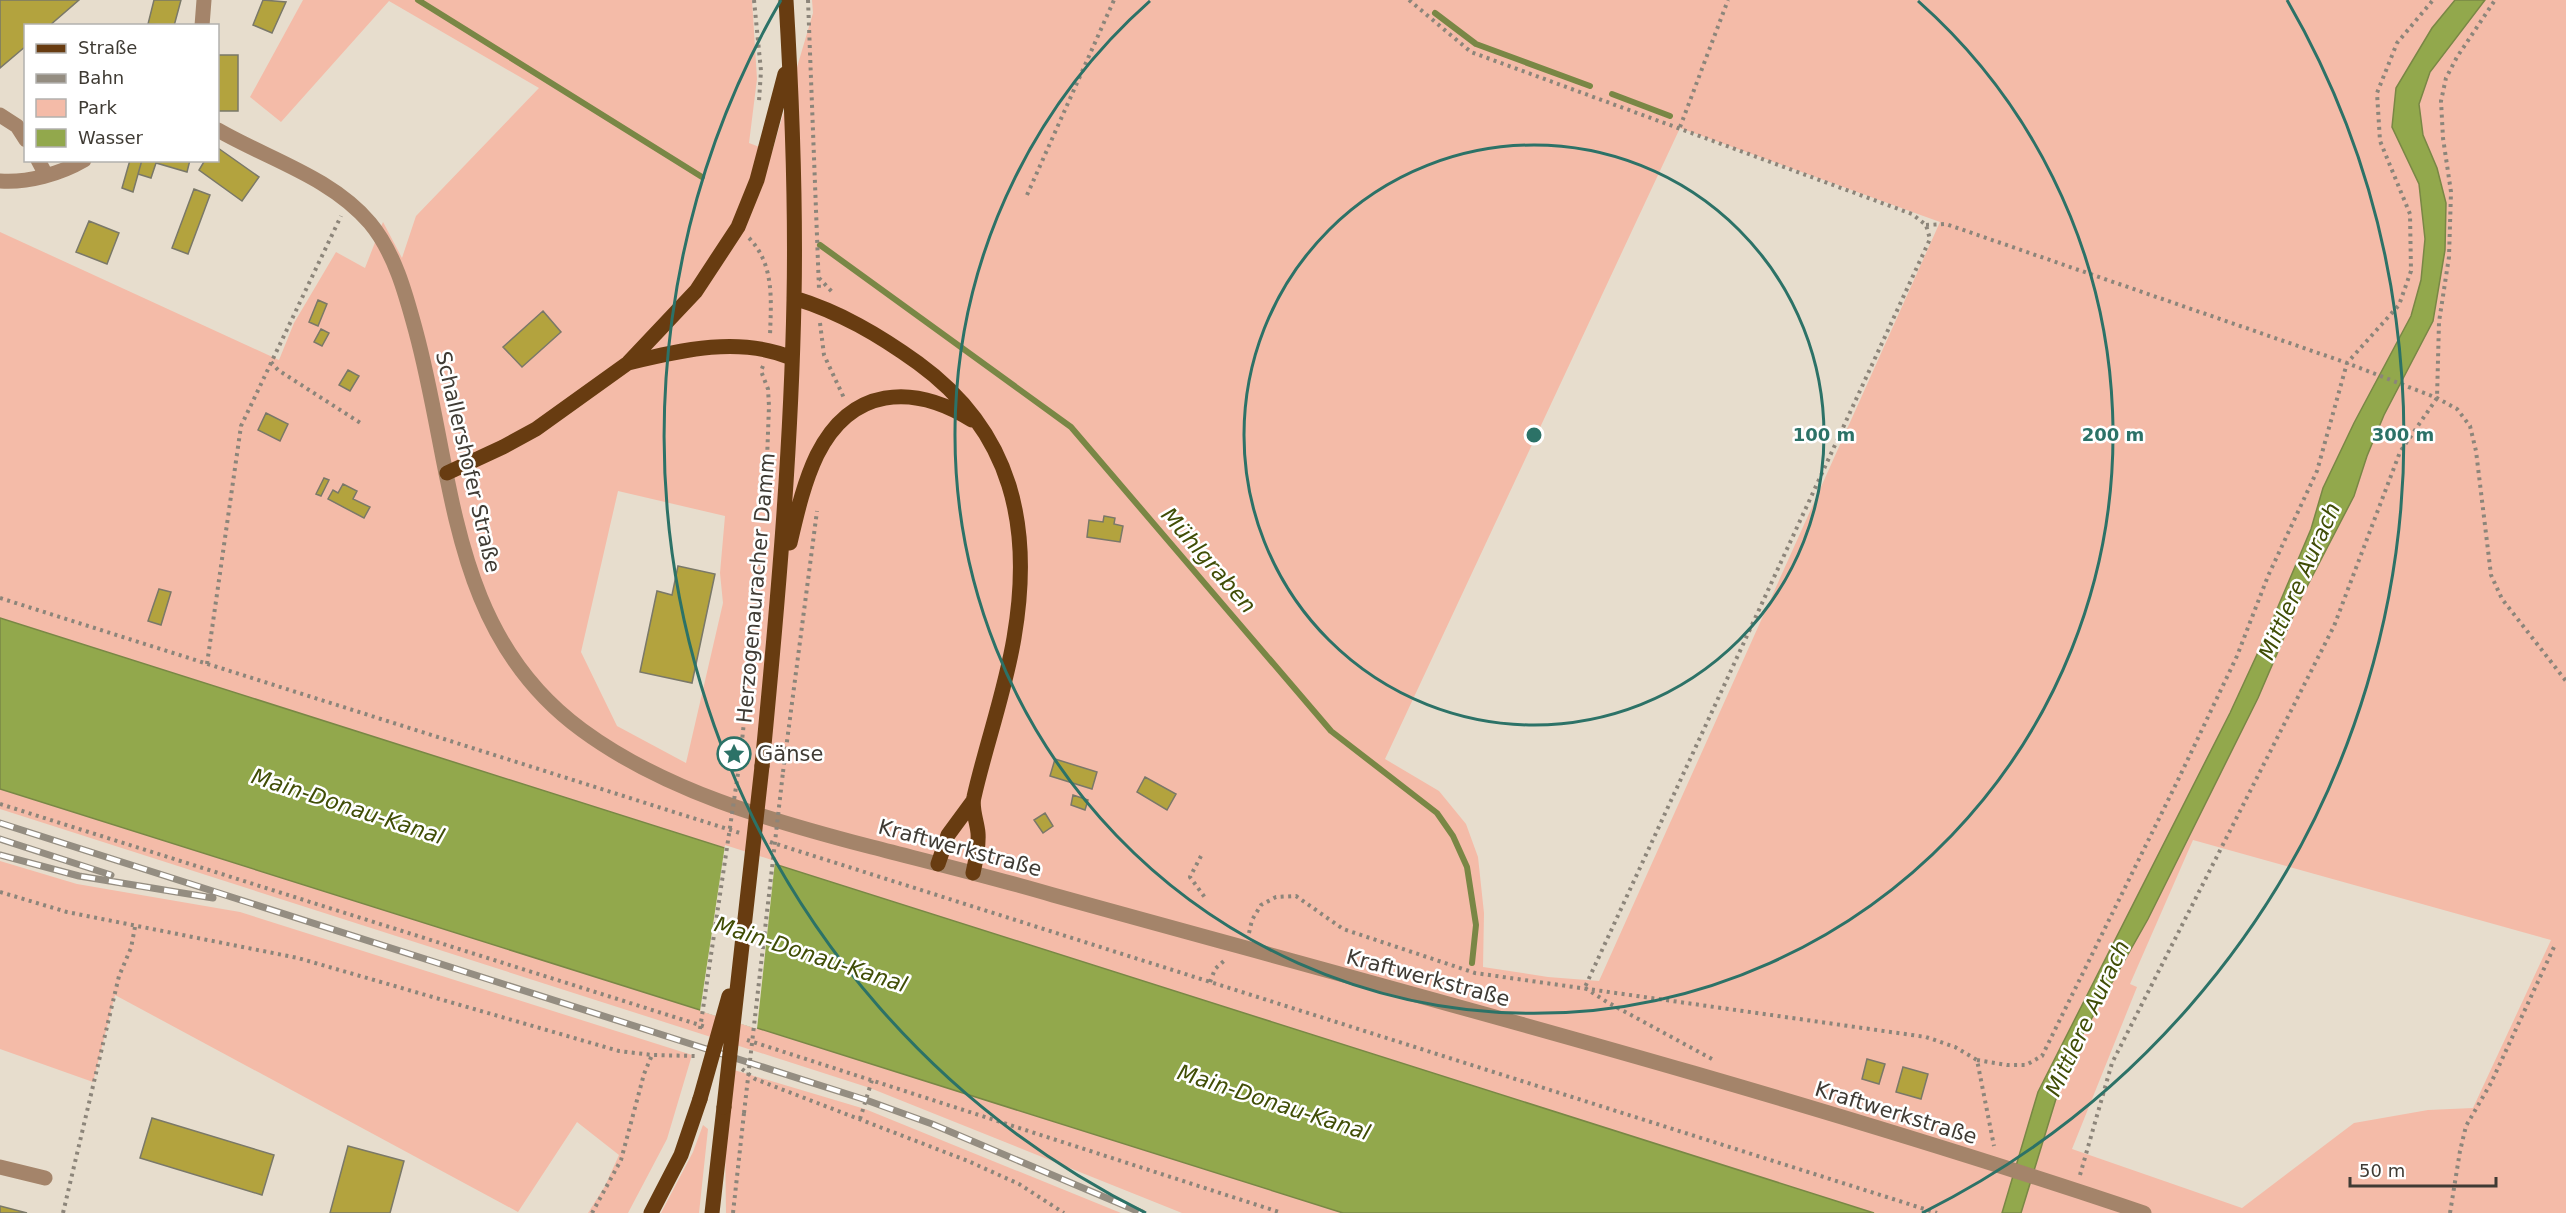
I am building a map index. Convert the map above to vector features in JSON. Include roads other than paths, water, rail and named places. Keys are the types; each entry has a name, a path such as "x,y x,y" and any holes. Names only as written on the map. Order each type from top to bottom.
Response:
{"main road":[{"name":"Herzogenauracher Damm","path":"712,1213 762,766 780,581 794,298 786,0"},
{"path":"447,473 536,429 628,363 696,291 738,227 757,180 789,57"},
{"path":"794,298 820,306 877,335 935,376 952,391 995,448 1008,478 1017,512 1020,552 1019,598 1014,638 973,801 948,835 938,864"},
{"path":"628,363 671,353 733,346 769,350 792,358"},
{"path":"780,581 806,482 817,454 850,413 882,398 903,395 919,397 942,405 979,425"},
{"path":"973,801 978,833 973,873"},
{"path":"651,1213 681,1155 700,1099 741,953"}],"street":[{"path":"202,24 204,0"},
{"path":"0,115 17,126 24,137"},
{"name":"Schallershofer Straße","path":"219,131 323,184 363,215 381,238 400,279 420,348 456,521 475,588 489,621 508,654 531,683 578,728 614,752 699,793"},
{"path":"39,162 46,175"},
{"path":"0,181 10,182 46,175 79,162"},
{"name":"Kraftwerkstraße","path":"699,793 781,823 973,873 1727,1083 2144,1213"},
{"path":"0,1167 45,1178"}],"water":[{"name":"Mittlere Aurach","path":"2455,0 2485,0 2430,72 2419,104 2423,135 2437,168 2446,203 2445,250 2433,321 2384,415 2354,496 2300,600 2258,698 2148,919 2084,1032 2059,1089 2021,1213 2002,1213 2038,1092 2230,713 2311,529 2323,488 2354,423 2411,316 2421,280 2425,239 2419,184 2392,127 2396,88 2432,28"},
{"name":"Main-Donau-Kanal","path":"0,618 1874,1213 1343,1213 0,789"}],"waterway":[{"path":"418,0 702,177"},
{"path":"1435,13 1476,44 1590,86"},
{"path":"1612,94 1670,116"},
{"name":"Mühlgraben","path":"820,245 1071,427 1331,731 1437,813 1453,836 1467,867 1476,925 1472,963"}],"railway":[{"path":"0,823 866,1100 932,1124 1142,1213"},
{"path":"0,839 111,875"},
{"path":"0,855 79,876 213,898"}],"place":[{"name":"Gänse","path":"734,754"}]}
